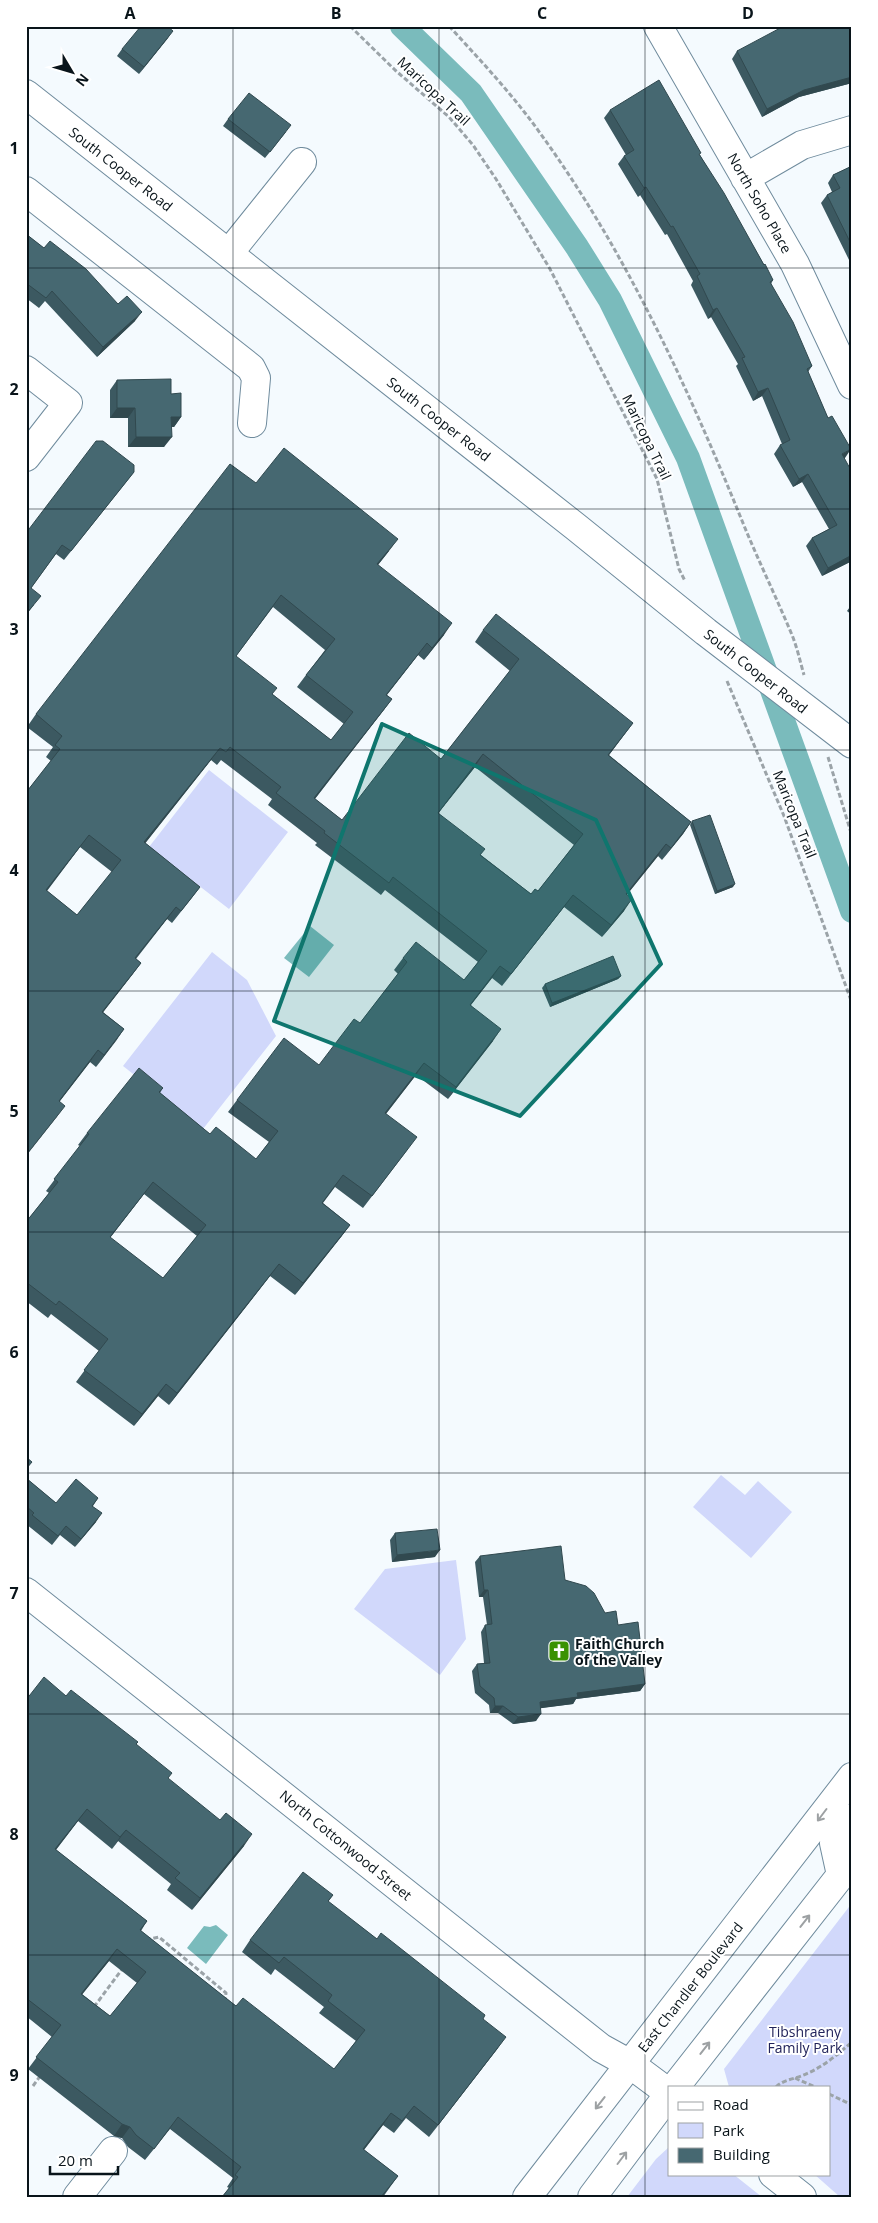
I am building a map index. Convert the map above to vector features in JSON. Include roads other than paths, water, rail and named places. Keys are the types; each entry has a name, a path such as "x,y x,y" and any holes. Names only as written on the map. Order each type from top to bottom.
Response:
{"main road":[{"name":"North Soho Place","path":"658,26 794,264 852,385"},
{"name":"South Cooper Road","path":"26,94 718,641 797,688 852,744"},
{"path":"745,178 802,145 852,130"},
{"path":"229,253 302,162"},
{"path":"26,191 251,368 256,378 252,423"},
{"path":"26,370 68,403 26,457"},
{"name":"North Cottonwood Street","path":"26,1592 596,2044 630,2064 668,2093"},
{"name":"East Chandler Boulevard","path":"528,2197 852,1777"},
{"path":"676,2086 847,1868 834,1843 852,1818"},
{"path":"592,2197 668,2095"},
{"path":"77,2197 113,2151"},
{"path":"776,2176 802,2197"}],"waterway":[{"path":"402,26 471,93 577,247 610,300 688,458 852,911"}],"place":[{"name":"Faith Church of the Valley","path":"559,1651"}],"park label":[{"name":"Tibshraeny Family Park","path":"805,2040"}]}
